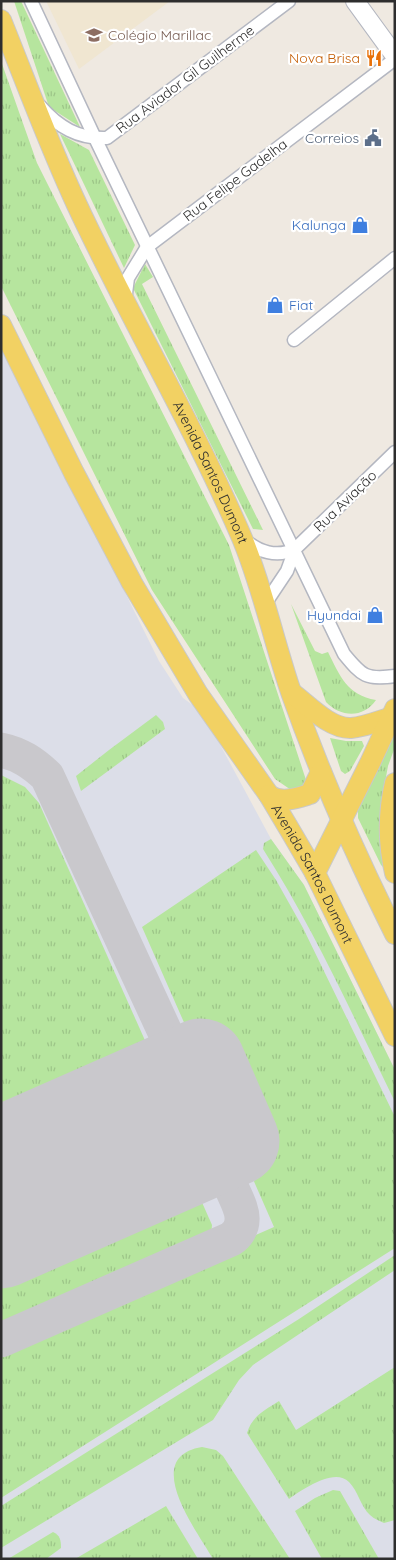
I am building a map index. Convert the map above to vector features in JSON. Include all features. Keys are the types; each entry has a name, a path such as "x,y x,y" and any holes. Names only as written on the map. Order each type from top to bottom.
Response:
{"main road":[{"path":"354,1 395,58"},
{"name":"Avenida Santos Dumont","path":"3,27 77,204 192,433 241,536 265,604 292,693 321,772 340,821 395,934"},
{"name":"Avenida Santos Dumont","path":"1,325 74,473 132,583 198,694 269,795 315,873 395,1036"},
{"path":"292,693 323,718 337,726 349,728 393,713"},
{"path":"315,873 393,713"},
{"path":"269,795 273,798 284,800 310,794 321,772"},
{"path":"395,783 390,822 391,852 395,873"}],"street":[{"path":"31,1 147,247 344,654 356,669 367,677 382,678 395,676"},
{"name":"Rua Aviador Gil Guilherme","path":"95,138 107,138 289,1"},
{"name":"Rua Felipe Gadelha","path":"125,302 128,278 147,247 395,58"},
{"path":"31,94 52,119 73,133 95,138"},
{"path":"294,340 395,258"},
{"name":"Rua Aviação","path":"265,604 287,571 294,549 395,452"},
{"path":"241,536 250,545 270,553 287,553 294,549"}],"shaded area":[{"name":"Colégio Marillac","path":"46,1 170,1 79,69"},
{"path":"1,343 159,661 183,698 198,709 210,726 271,839 304,885 395,1070 395,1559 1,1559"}],"green space":[{"path":"14,1 21,1 80,127 49,107"},
{"path":"1,61 37,163 229,545 307,783 294,792 275,779 152,590 1,286"},
{"path":"60,134 89,150 135,245 124,268"},
{"path":"145,264 153,277 142,284 263,530 253,529 133,288"},
{"path":"291,604 315,651 322,654 328,652 341,676 351,689 358,694 376,700 371,706 359,713 352,714 338,711 326,702"},
{"path":"156,715 163,722 165,729 81,791 76,776"},
{"path":"395,733 395,747 388,766 379,828 383,867 358,818 358,809"},
{"path":"330,738 362,741 364,746 350,771 345,774 341,771"},
{"path":"1,775 25,787 39,803 156,1065 156,1072 151,1083 146,1087 1,1151"},
{"path":"271,839 304,885 395,1070 395,1102 316,942 282,879 263,849 264,843"},
{"path":"256,850 276,880 303,928 395,1117 395,1248 1,1498 1,1347 274,1227 142,927"},
{"path":"183,1169 189,1173 212,1225 211,1236 208,1240 194,1249 1,1334 1,1246 170,1171"},
{"path":"395,1255 395,1270 253,1365 239,1380 213,1420 1,1548 1,1506 299,1319"},
{"path":"395,1367 395,1520 384,1523 375,1519 364,1508 349,1482 343,1478 327,1478 302,1490 289,1499 247,1433 252,1422 279,1401 296,1430"},
{"path":"202,1447 216,1450 223,1456 290,1559 213,1559 186,1514 178,1496 174,1479 175,1465 184,1454"},
{"path":"333,1490 340,1491 379,1559 322,1559 295,1511 315,1498"},
{"path":"166,1506 198,1559 75,1559"},
{"path":"53,1532 60,1538 61,1548 46,1559 8,1559"}],"taxiway":[{"path":"1,750 26,760 47,776 183,1071 185,1080 183,1102 175,1113 162,1124 5,1196"},
{"path":"1,1340 231,1239 237,1233 242,1223 241,1211 221,1160 207,1139 190,1131 172,1129 146,1135"}],"runway":[{"path":"1,1151 201,1063 235,1141 1,1244"}],"place":[{"name":"Colégio Marillac","path":"94,35"},
{"name":"Nova Brisa","path":"374,58"},
{"name":"Correios","path":"373,138"},
{"name":"Kalunga","path":"360,225"},
{"name":"Fiat","path":"275,305"},
{"name":"Hyundai","path":"375,615"}]}
